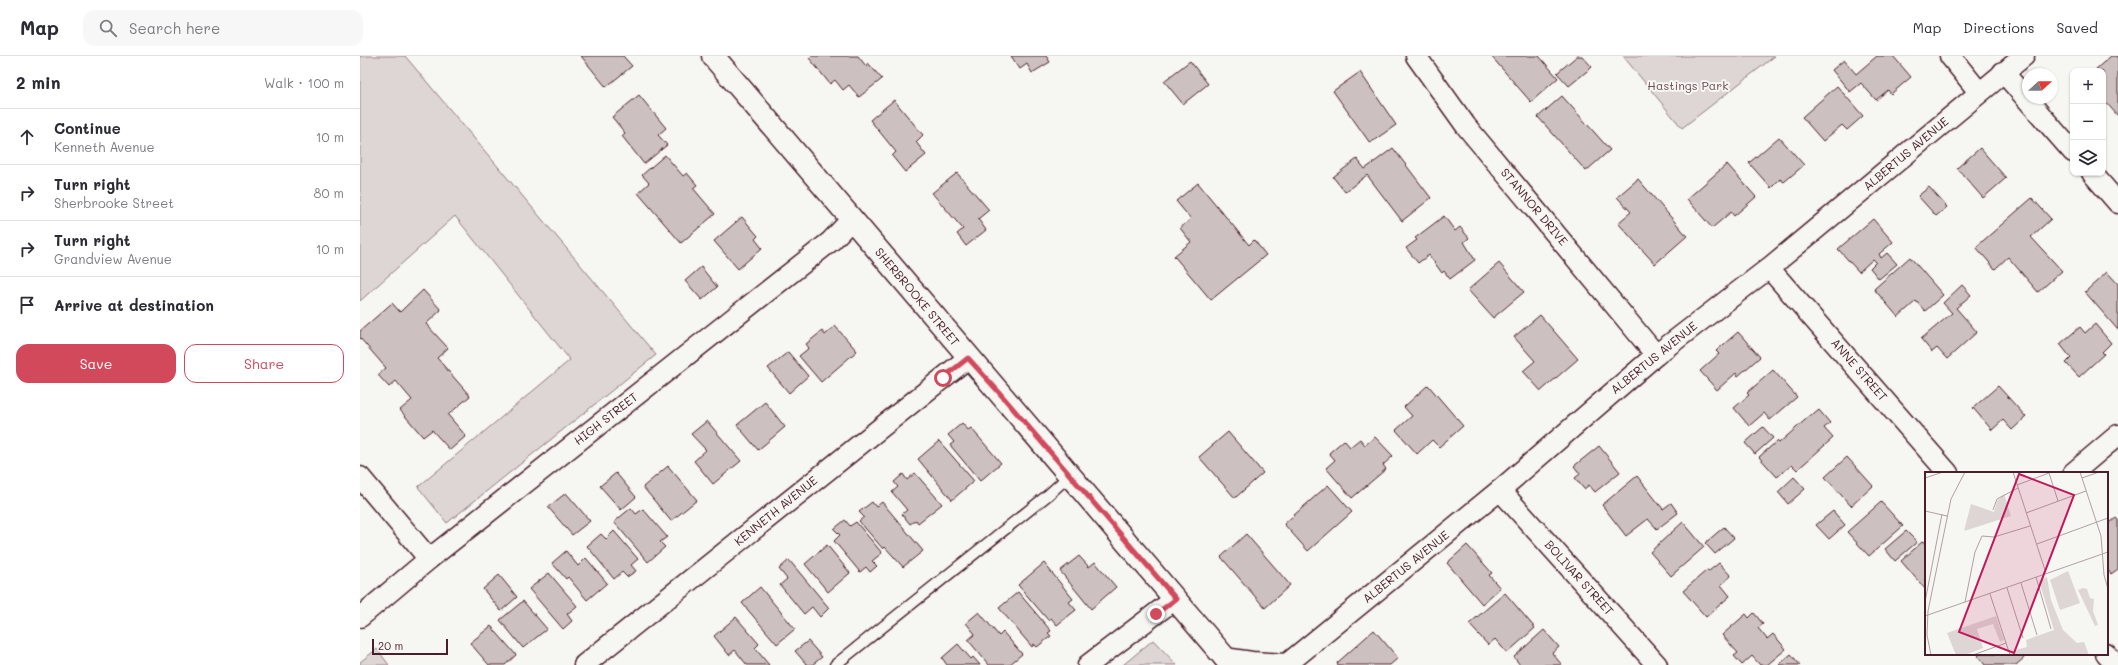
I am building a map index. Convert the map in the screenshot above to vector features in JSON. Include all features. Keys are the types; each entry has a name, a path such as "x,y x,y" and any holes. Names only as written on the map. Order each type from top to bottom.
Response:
{"main road":[{"name":"SHERBROOKE STREET","path":"713,56 968,358 1070,475 1228,662"}],"street":[{"name":"STANNOR DRIVE","path":"1416,56 1471,132 1656,355"},
{"path":"1950,56 1979,92"},
{"name":"ALBERTUS AVENUE","path":"1228,662 1287,664 1500,490 1656,355 1769,268 2024,56"},
{"path":"2003,72 2070,149"},
{"path":"2095,176 2118,203"},
{"name":"HIGH STREET","path":"360,617 429,559 831,241 851,220"},
{"name":"ANNE STREET","path":"1769,268 1947,472"},
{"name":"KENNETH AVENUE","path":"584,665 968,358"},
{"path":"2074,472 2118,435"},
{"path":"360,477 429,559"},
{"name":"BOLIVAR STREET","path":"1500,490 1657,665"},
{"path":"1088,665 1176,599"},
{"path":"2107,655 2116,665"}],"lane":[{"path":"835,665 1048,495 1070,475"}],"green space":[{"path":"360,56 405,56 656,355 447,523 418,487 570,360 455,216 360,301"},
{"name":"Hastings Park","path":"1623,56 1775,56 1682,128"},
{"path":"1153,640 1177,665 1123,665"},
{"path":"377,649 389,665 360,665 360,662"}],"building":[{"path":"581,56 623,56 632,66 606,87"},
{"path":"811,56 858,56 866,66 868,63 882,79 859,97 849,85 843,90 835,80 830,84 809,58"},
{"path":"1011,56 1046,56 1050,62 1032,73 1027,64 1020,69"},
{"path":"1491,56 1539,56 1558,78 1531,102"},
{"path":"1577,56 1582,56 1592,67 1569,86 1557,73"},
{"path":"1877,56 1893,56 1911,77 1891,94 1888,90 1876,100 1861,83 1850,92 1832,70 1844,60 1856,74"},
{"path":"2111,56 2118,56 2118,116 2106,102 2106,68 2097,68"},
{"path":"1190,61 1208,84 1183,104 1164,81"},
{"path":"1360,72 1396,125 1370,143 1333,91"},
{"path":"1837,86 1863,116 1847,130 1842,125 1823,141 1802,117"},
{"path":"639,95 666,128 658,135 667,145 644,164 622,136 625,133 612,117"},
{"path":"1562,96 1610,150 1586,171 1538,117"},
{"path":"894,100 923,135 916,142 926,155 905,172 892,156 896,152 870,120"},
{"path":"1779,137 1804,165 1784,182 1780,179 1771,188 1749,163"},
{"path":"1393,148 1431,198 1402,221 1367,175 1345,192 1333,177 1357,159 1365,169"},
{"path":"1980,148 2006,178 1983,198 1957,168"},
{"path":"665,155 683,176 687,173 697,185 693,188 715,214 681,243 638,193 649,183 642,175"},
{"path":"1727,164 1756,197 1734,216 1731,212 1712,228 1687,199"},
{"path":"957,173 989,210 978,219 986,230 966,246 957,234 963,229 932,193"},
{"path":"1638,179 1687,236 1655,264 1618,223 1631,212 1617,197"},
{"path":"1198,183 1249,245 1254,240 1266,255 1211,300 1174,256 1191,242 1180,228 1191,219 1176,201"},
{"path":"1929,187 1947,207 1936,216 1918,196"},
{"path":"2032,198 2051,219 2031,237 2062,271 2038,292 2008,257 1995,269 1976,247"},
{"path":"1444,216 1455,231 1460,227 1469,238 1464,242 1475,260 1450,279 1444,271 1442,273 1429,255 1418,263 1406,248 1417,240 1415,238"},
{"path":"742,217 758,236 755,239 762,248 738,269 714,241"},
{"path":"1873,219 1893,242 1879,254 1881,258 1887,253 1897,264 1879,279 1870,268 1876,262 1873,259 1859,272 1838,249"},
{"path":"1910,257 1943,295 1925,311 1916,301 1898,317 1874,289"},
{"path":"1499,263 1524,292 1493,318 1468,290"},
{"path":"701,267 717,287 702,300 685,281"},
{"path":"2107,272 2118,284 2118,330 2085,292"},
{"path":"1962,285 1971,295 1956,308 1977,332 1947,359 1937,348 1932,352 1921,339 1952,313 1943,303"},
{"path":"423,290 441,310 426,324 448,348 437,358 470,396 448,415 466,436 450,450 432,430 423,437 400,410 412,400 396,381 389,387 378,375 386,368 360,338 360,331 392,303 400,312"},
{"path":"1540,315 1578,359 1541,391 1523,371 1535,361 1514,337"},
{"path":"2095,324 2111,343 2102,352 2104,354 2079,377 2066,363 2071,358 2060,344 2080,327 2085,333"},
{"path":"835,326 857,351 821,382 799,356 809,348 806,344 822,331 825,335"},
{"path":"1738,332 1760,357 1738,376 1736,373 1717,390 1700,371 1719,354 1716,351"},
{"path":"788,352 808,376 789,393 768,368"},
{"path":"1773,370 1797,397 1770,420 1764,413 1749,426 1734,408 1749,395 1747,393"},
{"path":"1428,385 1463,426 1439,447 1432,440 1417,454 1396,430 1412,416 1404,407"},
{"path":"1998,386 2026,417 2012,430 2003,420 1992,430 1973,408"},
{"path":"765,402 785,427 758,450 737,425"},
{"path":"1819,410 1830,423 1824,428 1833,438 1797,470 1792,465 1777,477 1759,457 1777,441 1779,443 1812,414 1813,415"},
{"path":"707,421 741,461 713,484 694,461 706,450 691,434"},
{"path":"962,423 968,430 971,428 1001,463 980,481 950,445 954,442 948,435"},
{"path":"1763,427 1773,438 1755,454 1745,443"},
{"path":"1228,432 1263,473 1235,498 1199,457"},
{"path":"1375,437 1393,456 1383,465 1386,469 1352,498 1326,468 1335,460 1329,453 1344,440 1350,447 1360,439 1365,445"},
{"path":"939,441 974,481 952,500 918,459"},
{"path":"1599,446 1620,472 1595,492 1589,485 1584,489 1575,478 1580,474 1574,466"},
{"path":"1847,457 1873,486 1851,506 1825,477"},
{"path":"668,466 697,500 671,521 643,487"},
{"path":"616,473 636,497 621,510 600,486"},
{"path":"915,473 942,504 918,523 916,520 910,524 902,514 907,510 892,492 898,487 894,482 903,474 907,480"},
{"path":"1637,476 1663,509 1671,503 1678,513 1657,529 1648,519 1626,536 1602,505"},
{"path":"1794,477 1805,489 1788,504 1778,492"},
{"path":"1328,485 1352,512 1308,551 1284,524"},
{"path":"566,493 590,521 572,535 548,507"},
{"path":"872,502 876,507 882,502 923,551 903,567 885,547 883,549 859,521 864,517 859,512"},
{"path":"1881,502 1903,526 1869,556 1847,532"},
{"path":"631,508 636,514 643,509 667,537 660,542 665,547 648,562 614,522"},
{"path":"1833,511 1845,525 1829,539 1816,525"},
{"path":"2116,518 2118,520 2118,569 2111,574 2108,570 2108,524"},
{"path":"845,520 850,526 856,522 882,553 872,561 877,566 870,572 866,567 860,572 834,541 840,535 834,529"},
{"path":"1683,522 1704,547 1671,576 1650,552"},
{"path":"1724,527 1734,538 1715,554 1705,543"},
{"path":"614,531 638,559 631,565 636,571 627,577 622,572 614,579 587,546 601,534 606,539"},
{"path":"1906,531 1917,542 1895,561 1885,549"},
{"path":"1246,534 1290,585 1265,608 1221,557"},
{"path":"1923,541 1925,544 1925,589 1901,561"},
{"path":"827,545 850,573 828,592 805,564"},
{"path":"1467,545 1492,573 1489,575 1500,588 1482,604 1447,563"},
{"path":"566,551 578,566 586,558 607,583 587,600 568,577 566,579 552,563"},
{"path":"1079,556 1089,567 1095,562 1116,587 1091,609 1060,571"},
{"path":"789,560 829,608 820,617 812,607 804,614 780,585 787,579 779,569"},
{"path":"1044,563 1073,599 1069,602 1076,610 1057,625 1051,618 1048,620 1018,585"},
{"path":"1719,563 1731,576 1721,585 1730,596 1706,617 1683,591 1707,570 1709,571"},
{"path":"549,573 577,606 567,614 572,621 563,629 529,589"},
{"path":"499,575 517,597 501,611 483,589"},
{"path":"760,587 795,629 777,644 742,603"},
{"path":"1018,592 1051,631 1048,633 1051,636 1037,647 1034,644 1032,647 999,608"},
{"path":"1505,593 1535,628 1507,653 1495,639 1488,645 1469,624"},
{"path":"523,601 547,629 523,648 500,620"},
{"path":"979,612 999,636 1003,632 1022,654 1009,665 989,665 968,640 975,634 966,623"},
{"path":"1754,613 1763,624 1758,628 1767,639 1773,634 1786,649 1767,665 1760,665 1752,656 1742,665 1734,656 1738,653 1722,635 1746,614 1749,618"},
{"path":"736,617 759,644 755,648 769,665 747,665 735,650 729,655 714,636"},
{"path":"491,626 516,655 505,665 489,665 470,643"},
{"path":"1374,630 1398,658 1390,665 1338,665 1337,663"},
{"path":"1544,630 1559,647 1552,653 1562,665 1520,665 1514,657"},
{"path":"808,641 822,657 812,665 807,665 795,651"},
{"path":"958,644 971,659 973,657 980,665 947,665 942,658"},
{"path":"1791,654 1800,665 1779,665"},
{"path":"2023,655 2025,657 2016,665 1985,665 1978,656"}],"route":[{"path":"943,378 968,358 997,390 1176,599 1156,614"}]}
